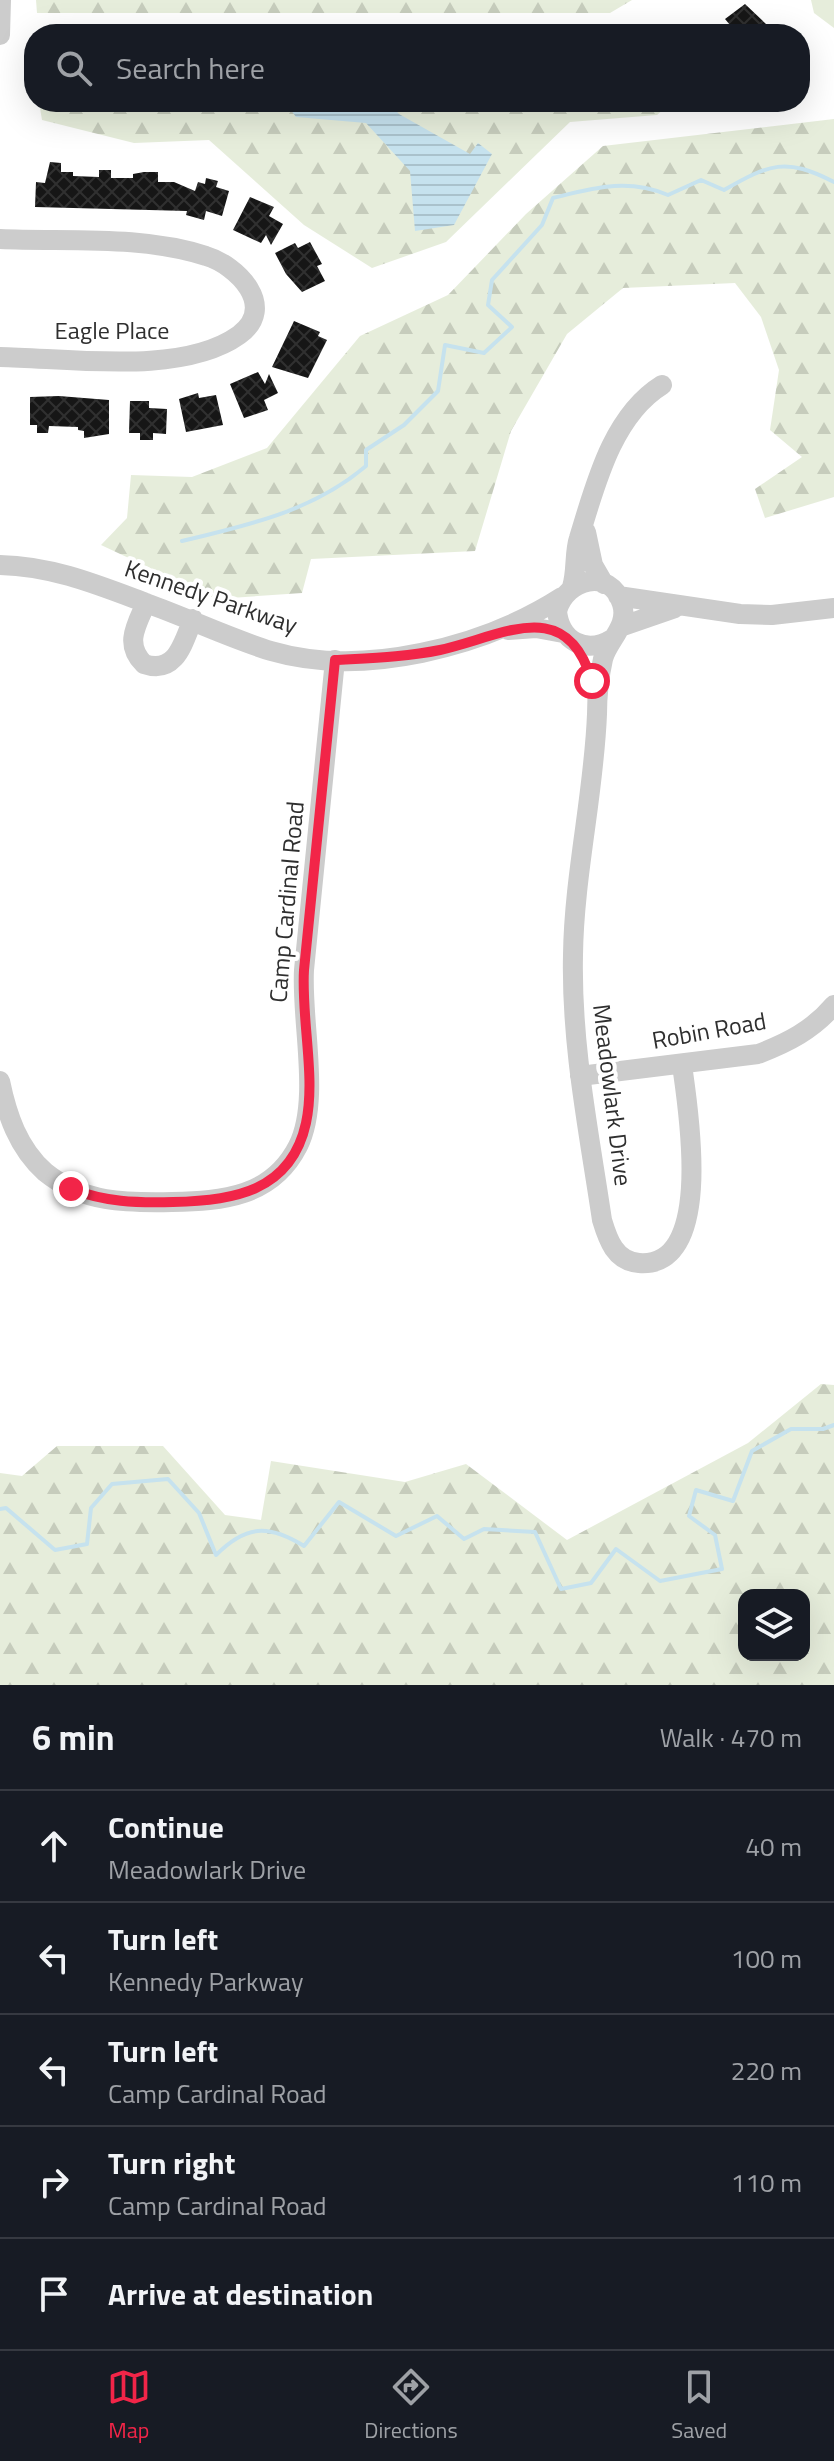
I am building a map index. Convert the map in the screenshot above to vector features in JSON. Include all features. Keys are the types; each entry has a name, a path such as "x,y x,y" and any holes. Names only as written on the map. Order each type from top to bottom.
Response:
{"street":[{"path":"0,35 1,0"},
{"name":"Eagle Place","path":"0,239 153,245 182,249 209,257 237,271 249,285 254,305 252,320 241,334 219,347 187,356 154,360 0,357"},
{"path":"616,633 623,611 593,565 585,527 590,496 632,411 644,396 662,385"},
{"path":"585,527 578,539 578,564 557,611 570,638 593,647 616,633 682,606"},
{"name":"Kennedy Parkway","path":"0,565 46,570 81,579 271,650 335,660 441,650 500,630 567,592"},
{"path":"567,592 588,581 611,590 682,606 772,615 834,608"},
{"path":"146,603 131,641 133,651 144,664 164,666 174,660 193,619"},
{"name":"Kennedy Parkway","path":"500,630 531,627 570,638"},
{"name":"Meadowlark Drive","path":"616,633 597,689 595,745 573,950 574,1033 609,1243 619,1257 636,1263 653,1262 669,1255 679,1240 693,1178 682,1065"},
{"name":"Meadowlark Drive","path":"570,638 597,689"},
{"name":"Camp Cardinal Road","path":"0,1081 15,1131 28,1154 46,1172 71,1189 98,1199 121,1204 221,1201 247,1193 270,1181 287,1163 306,1123 308,1103 302,1002 335,660"},
{"name":"Robin Road","path":"580,1076 758,1054 785,1044 813,1026 834,1005"}],"green space":[{"path":"36,0 632,0 610,13 37,13"},
{"path":"811,0 834,0 834,28 814,13"},
{"path":"41,112 660,112 657,115 570,122 446,242 372,268 304,225 209,140 134,143 42,120"},
{"path":"834,119 834,497 765,518 755,489 802,457 770,430 779,370 761,317 735,283 623,288 567,334 511,431 475,551 311,559 302,593 216,599 101,545 127,518 131,475 192,477 267,448 360,336 448,295 526,214 603,146"},
{"path":"821,1384 834,1385 834,1685 0,1685 0,1473 22,1476 57,1446 163,1446 225,1515 261,1520 271,1461 405,1482 466,1464 567,1540 748,1443"}],"water":[{"path":"292,112 397,112 470,154 478,143 492,154 454,225 415,231 410,171 366,123 296,117"}],"building":[{"path":"745,4 766,24 729,24 725,19"},
{"path":"50,162 61,163 61,172 73,172 73,176 99,177 99,170 111,170 111,178 133,178 133,174 158,172 158,182 174,182 195,191 198,182 205,184 206,178 218,181 216,187 229,191 222,216 206,211 204,220 186,215 187,211 35,207 36,182 45,183"},
{"path":"250,197 274,207 269,216 283,224 271,245 266,235 261,243 233,230"},
{"path":"310,242 322,264 317,266 325,281 302,292 286,274 275,253 295,243 298,248"},
{"path":"294,321 320,332 318,336 327,340 308,378 272,367"},
{"path":"258,372 265,384 269,374 278,393 264,400 268,410 244,418 230,384"},
{"path":"198,393 199,398 216,395 223,425 186,432 179,399"},
{"path":"30,397 109,400 109,434 84,438 84,431 78,430 78,427 49,426 48,433 37,433 37,425 30,425"},
{"path":"130,401 149,401 149,408 167,409 166,434 153,433 153,440 140,440 140,433 129,433"}],"waterway":[{"path":"182,541 256,522 302,505 346,481 366,466 366,450 404,425 438,391 445,345 484,353 512,327 488,305 492,280 542,225 553,198 610,186 638,187 668,195 701,180 724,190 754,174 778,167 803,169 834,182"},
{"path":"0,1509 6,1508 55,1550 87,1544 91,1508 112,1484 168,1479 199,1513 216,1555 237,1538 258,1531 279,1534 304,1546 339,1502 396,1536 437,1516 464,1539 484,1529 535,1532 561,1589 591,1583 616,1549 660,1581 722,1569 715,1535 689,1516 696,1490 733,1501 752,1451 791,1429 823,1429 834,1425"}],"route":[{"path":"71,1189 121,1204 221,1201 247,1193 270,1181 298,1145 306,1123 308,1103 302,1002 304,970 335,660 441,650 500,630 531,627 563,633 576,644 583,654 592,681"}]}
